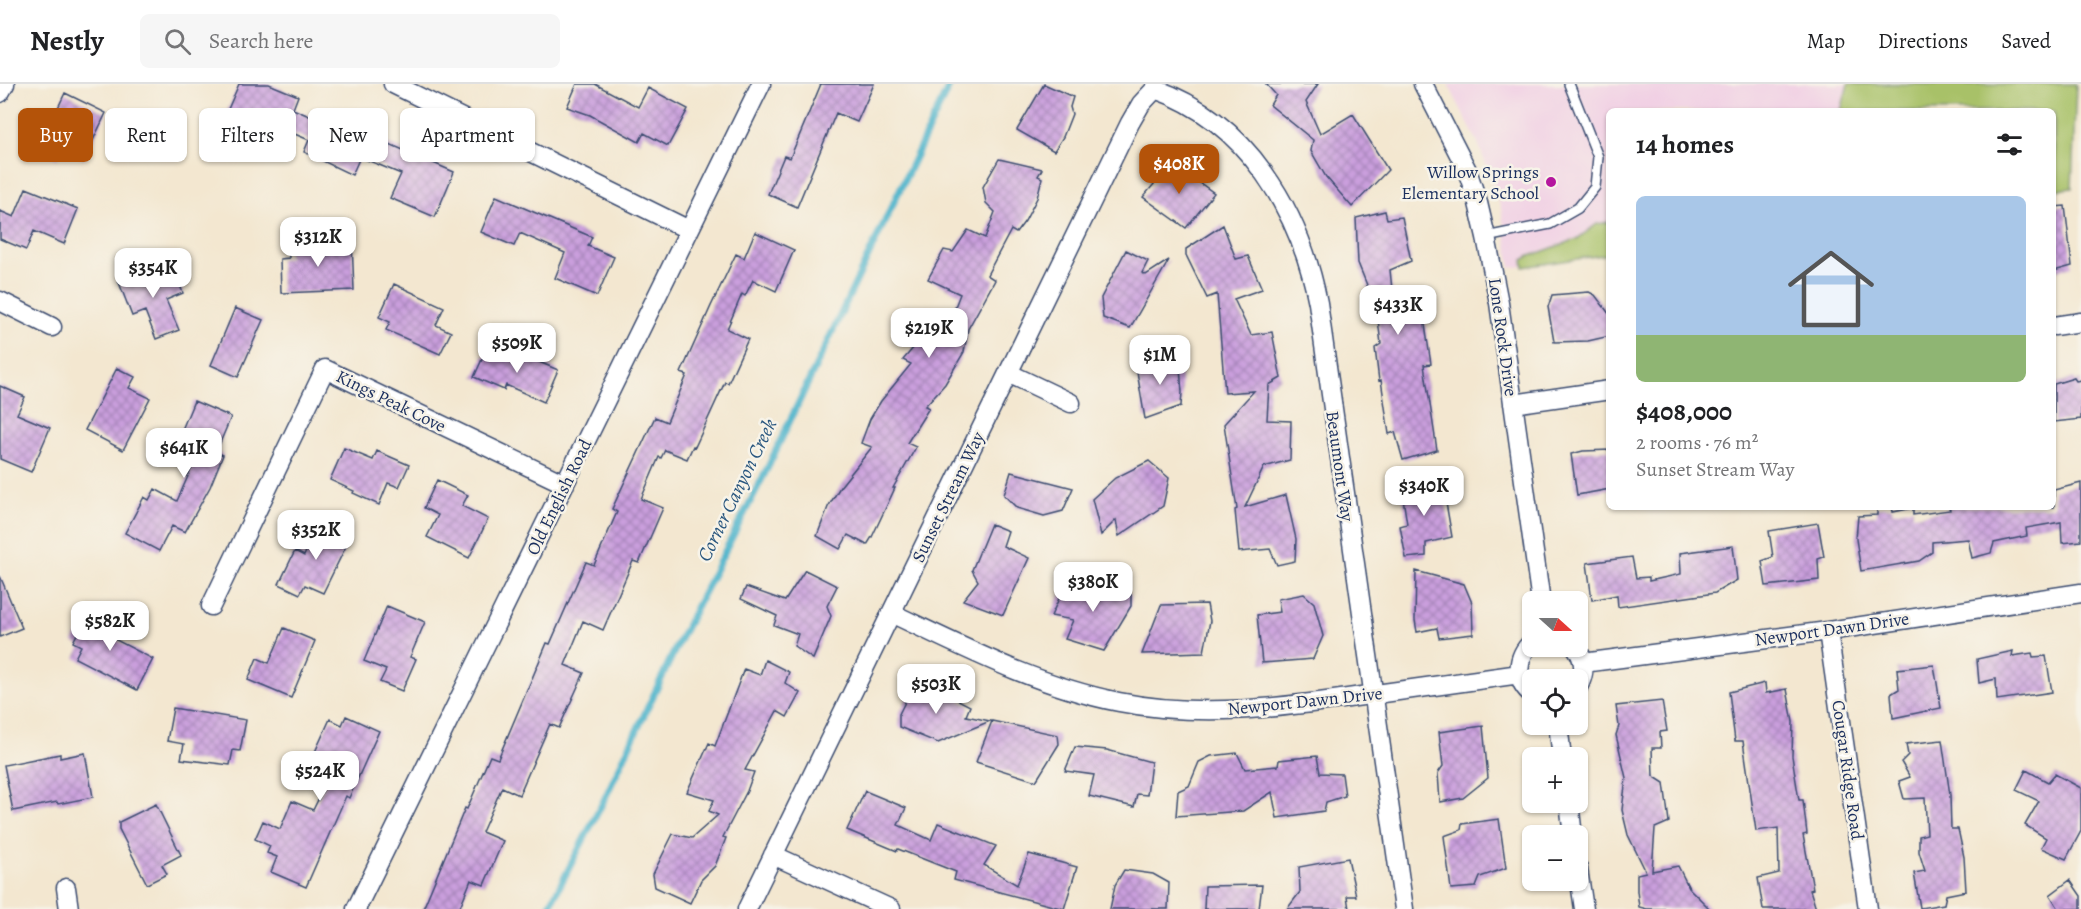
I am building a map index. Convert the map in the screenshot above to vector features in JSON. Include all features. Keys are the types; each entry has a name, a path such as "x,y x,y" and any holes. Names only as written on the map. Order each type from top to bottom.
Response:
{"street":[{"path":"0,93 5,84"},
{"path":"393,84 689,230"},
{"name":"Old English Road","path":"356,909 761,84"},
{"name":"Lone Rock Drive","path":"1423,84 1467,170 1486,237 1495,281 1539,591"},
{"name":"Sunset Stream Way","path":"747,909 1130,123 1141,104 1155,89"},
{"name":"Beaumont Way","path":"1155,89 1195,106 1226,130 1252,158 1274,188 1305,252 1318,303 1404,909"},
{"path":"0,301 52,327"},
{"path":"2056,326 2081,322"},
{"name":"Kings Peak Cove","path":"211,606 326,369 565,484"},
{"path":"1008,373 1071,403"},
{"path":"1513,404 1606,391"},
{"name":"Newport Dawn Drive","path":"1583,663 1827,631 2081,593"},
{"name":"Newport Dawn Drive","path":"891,613 1009,668 1055,685 1119,702 1155,707 1229,711 1298,706 1520,674"},
{"name":"Cougar Ridge Road","path":"1827,631 1868,909"},
{"path":"1522,654 1519,663 1522,679"},
{"path":"1580,657 1584,669"},
{"path":"773,855 891,909"},
{"path":"66,888 69,909"},
{"path":"1581,891 1584,909"}],"lane":[{"path":"1486,237 1550,224 1578,208 1595,187 1598,157 1569,84"}],"shaded area":[{"name":"Willow Springs Elementary School","path":"1448,84 2076,84 2072,188 2056,190 2056,108 1606,108 1606,254 1511,268 1501,209 1478,143"}],"green space":[{"path":"1848,84 2076,84 2072,188 2056,190 2056,108 1842,108"},
{"path":"1606,222 1606,254 1524,267 1523,260 1577,239 1597,224"}],"building":[{"path":"239,84 269,84 298,96 293,108 228,108"},
{"path":"577,84 595,84 638,107 648,88 688,109 668,146 644,133 639,142 590,115 567,107"},
{"path":"821,84 874,84 857,122 836,113 797,207 768,194 784,156 790,158"},
{"path":"1044,84 1073,97 1070,107 1072,114 1063,137 1054,151 1017,130"},
{"path":"1266,84 1318,84 1306,102 1320,134 1353,114 1388,170 1352,207 1326,177 1311,151 1313,140 1270,105 1276,95"},
{"path":"65,93 105,113 105,115 93,140 93,108 58,108"},
{"path":"296,110 308,116 308,140 296,135"},
{"path":"308,142 308,154 304,152"},
{"path":"388,143 400,149 400,162 431,162 454,172 435,217 390,198 401,174 372,162 388,162"},
{"path":"999,159 1042,169 1038,176 1042,178 1037,198 1016,233 1011,230 987,275 995,280 968,329 964,352 945,384 925,406 929,408 907,443 916,447 893,488 895,488 872,537 867,545 848,535 840,549 817,536 828,507 840,487 872,447 861,443 870,419 881,401 911,364 903,360 914,347 912,339 924,317 948,325 960,294 928,279 944,250 953,252 968,230 985,238 995,212 986,203 983,187"},
{"path":"325,162 358,162 352,175"},
{"path":"1172,163 1214,193 1186,228 1143,197"},
{"path":"26,188 78,209 64,244 34,231 26,250 0,239 0,211 14,217"},
{"path":"496,196 592,237 588,246 614,257 597,296 555,278 565,253 520,233 514,246 481,232"},
{"path":"2065,206 2072,266 2056,270 2056,207"},
{"path":"1385,211 1387,219 1402,217 1411,261 1390,270 1394,309 1422,305 1431,364 1424,365 1437,450 1403,460 1395,432 1389,434 1381,380 1379,381 1375,348 1381,344 1374,288 1369,290 1358,263 1356,218"},
{"path":"1223,225 1236,259 1248,256 1262,289 1234,299 1251,335 1272,332 1281,378 1269,385 1267,420 1291,421 1290,460 1264,467 1245,507 1286,495 1296,539 1295,561 1277,565 1270,549 1239,552 1235,510 1237,509 1224,424 1254,391 1225,393 1217,294 1207,298 1186,255 1186,249"},
{"path":"755,232 794,250 776,291 753,280 745,296 742,294 727,329 748,339 728,383 725,382 695,447 693,446 687,459 665,450 661,458 659,457 641,499 663,508 639,563 633,561 603,630 583,621 565,665 584,673 559,728 550,724 519,795 502,787 482,832 503,841 484,885 471,880 459,909 423,909 465,808 467,809 490,756 498,759 547,643 550,644 586,562 594,565 617,512 612,509 655,417 667,422 687,375 681,373 711,306 736,254 744,258"},
{"path":"352,242 354,290 281,293 280,259 289,258 288,245"},
{"path":"1126,250 1148,261 1142,273 1146,275 1169,260 1130,328 1103,318 1101,298"},
{"path":"145,269 149,280 174,270 183,293 166,300 179,330 156,339 145,311 132,316 118,280"},
{"path":"394,284 444,307 436,325 451,332 440,354 386,330 390,322 379,317"},
{"path":"1589,292 1595,295 1606,310 1606,337 1588,341 1554,342 1548,307 1552,295"},
{"path":"235,308 263,320 238,377 211,365"},
{"path":"501,346 558,370 544,402 506,385 504,390 474,377 484,355 495,360"},
{"path":"1179,356 1181,406 1145,419 1136,366"},
{"path":"117,368 135,377 129,388 150,398 123,450 85,430"},
{"path":"2074,378 2076,381 2081,380 2081,419 2056,422 2056,383"},
{"path":"0,386 25,397 17,414 50,428 31,472 0,459"},
{"path":"194,401 231,417 216,452 223,455 210,487 185,532 172,526 159,551 125,533 144,497 149,500 155,489 177,501 193,465 171,456"},
{"path":"344,448 373,460 377,451 409,465 399,487 388,483 379,505 330,480"},
{"path":"1606,450 1606,490 1577,495 1571,454"},
{"path":"1149,461 1169,478 1163,506 1119,536 1116,520 1101,535 1092,499 1115,478"},
{"path":"1011,472 1073,488 1063,511 1044,516 1017,508 1004,495"},
{"path":"437,480 468,495 462,506 488,519 469,558 427,537 438,515 424,508"},
{"path":"1442,480 1452,537 1426,543 1426,556 1406,558 1400,526 1407,524 1401,485"},
{"path":"2081,483 2081,541 2062,543 2061,522 2026,528 2027,536 1994,543 1991,553 1972,558 1968,539 1932,542 1932,552 1919,561 1861,571 1856,539 1858,516 1877,515 1877,510 1893,510 1893,512 1913,510 1913,515 1950,510 2056,510 2056,489"},
{"path":"319,522 350,538 323,593 305,585 300,594 279,584 295,551 304,556"},
{"path":"1818,523 1824,557 1818,559 1819,580 1766,586 1762,561 1773,557 1769,531"},
{"path":"991,524 1008,531 1003,546 1029,558 1003,615 963,600 978,581 972,570"},
{"path":"1733,546 1737,580 1715,593 1618,607 1617,595 1592,600 1587,563 1632,557 1636,578 1649,577 1649,581 1681,574 1680,553"},
{"path":"805,570 837,586 827,606 831,616 813,659 794,646 798,634 774,625 777,616 741,599 746,587 785,601"},
{"path":"1416,571 1464,584 1472,603 1473,634 1439,638 1437,628 1417,632 1415,620"},
{"path":"0,576 22,628 0,637"},
{"path":"1079,582 1131,594 1131,606 1104,651 1065,639 1073,620 1051,616 1062,592"},
{"path":"1304,594 1314,603 1323,636 1313,659 1262,663 1257,615 1280,612 1278,599"},
{"path":"1207,604 1210,621 1204,652 1142,654 1161,605"},
{"path":"387,606 425,622 410,657 416,659 402,691 380,682 386,670 364,661"},
{"path":"89,611 122,628 116,640 153,659 137,690 75,658 81,646 73,642"},
{"path":"284,628 315,641 291,698 248,680 257,658 269,663"},
{"path":"2013,651 2012,656 2032,653 2033,657 2046,656 2052,692 1997,700 1996,679 1979,683 1977,659"},
{"path":"765,660 789,672 785,683 800,693 787,717 777,711 745,770 754,772 747,791 723,837 726,838 715,866 701,880 690,903 655,887 653,874 673,834 692,838 718,815 709,811 714,800 687,792 709,743 715,746 744,669 760,675"},
{"path":"1934,665 1941,708 1893,718 1891,694 1899,689 1897,669"},
{"path":"1765,683 1766,693 1787,689 1793,722 1792,756 1799,800 1803,800 1807,834 1803,835 1813,889 1810,890 1816,909 1763,909 1758,878 1779,873 1778,828 1756,831 1743,741 1735,741 1729,692"},
{"path":"914,684 939,690 970,706 966,716 990,721 938,743 899,727 899,714"},
{"path":"1662,701 1667,731 1660,732 1661,748 1652,748 1653,776 1664,783 1669,822 1655,828 1652,871 1678,866 1689,888 1710,909 1639,907 1637,874 1646,872 1628,835 1622,810 1626,778 1616,735 1619,726 1616,706"},
{"path":"173,708 246,720 240,751 233,750 230,765 181,759 184,744 167,741"},
{"path":"346,716 379,731 349,798 346,796 306,887 271,872 277,857 267,853 270,846 255,839 263,821 280,829 292,801 313,810 331,773 310,763 330,719 342,725"},
{"path":"992,721 1058,735 1059,744 1036,781 976,762"},
{"path":"1483,726 1488,778 1463,798 1440,802 1438,773 1443,766 1439,732"},
{"path":"1942,740 1950,795 1951,829 1958,829 1964,857 1966,891 1946,895 1944,904 1920,908 1914,873 1925,871 1919,852 1919,836 1927,834 1925,798 1904,799 1899,781 1910,777 1901,762 1908,755 1906,744"},
{"path":"1075,747 1107,750 1151,762 1147,795 1137,794 1134,807 1089,796 1094,775 1065,771"},
{"path":"85,753 93,797 13,811 4,765 60,754 60,758"},
{"path":"1237,753 1245,769 1278,766 1279,760 1317,756 1320,773 1342,774 1345,796 1326,802 1324,811 1277,818 1272,792 1243,811 1176,816 1178,791 1189,786 1199,762 1211,756"},
{"path":"2026,770 2048,782 2055,774 2081,788 2081,831 2066,859 2041,848 2046,838 2025,825 2039,801 2016,790"},
{"path":"865,791 906,808 898,825 931,840 938,823 996,846 984,865 1017,885 1029,854 1077,867 1064,909 954,880 956,872 847,830"},
{"path":"156,804 181,855 162,865 167,874 147,884 119,829 119,822"},
{"path":"1499,819 1506,868 1480,877 1476,887 1451,889 1444,836 1461,830 1462,824"},
{"path":"1348,858 1356,896 1347,896 1349,909 1287,909 1300,892 1299,867"},
{"path":"1124,870 1153,874 1169,883 1168,909 1110,909 1115,885"},
{"path":"2070,880 2081,896 2081,909 2059,909 2050,895"},
{"path":"1262,885 1259,909 1204,909 1205,886"}],"waterway":[{"name":"Corner Canyon Creek","path":"548,909 603,802 681,637 768,467 950,84"}],"place":[{"name":"Willow Springs Elementary School","path":"1551,182"}]}
